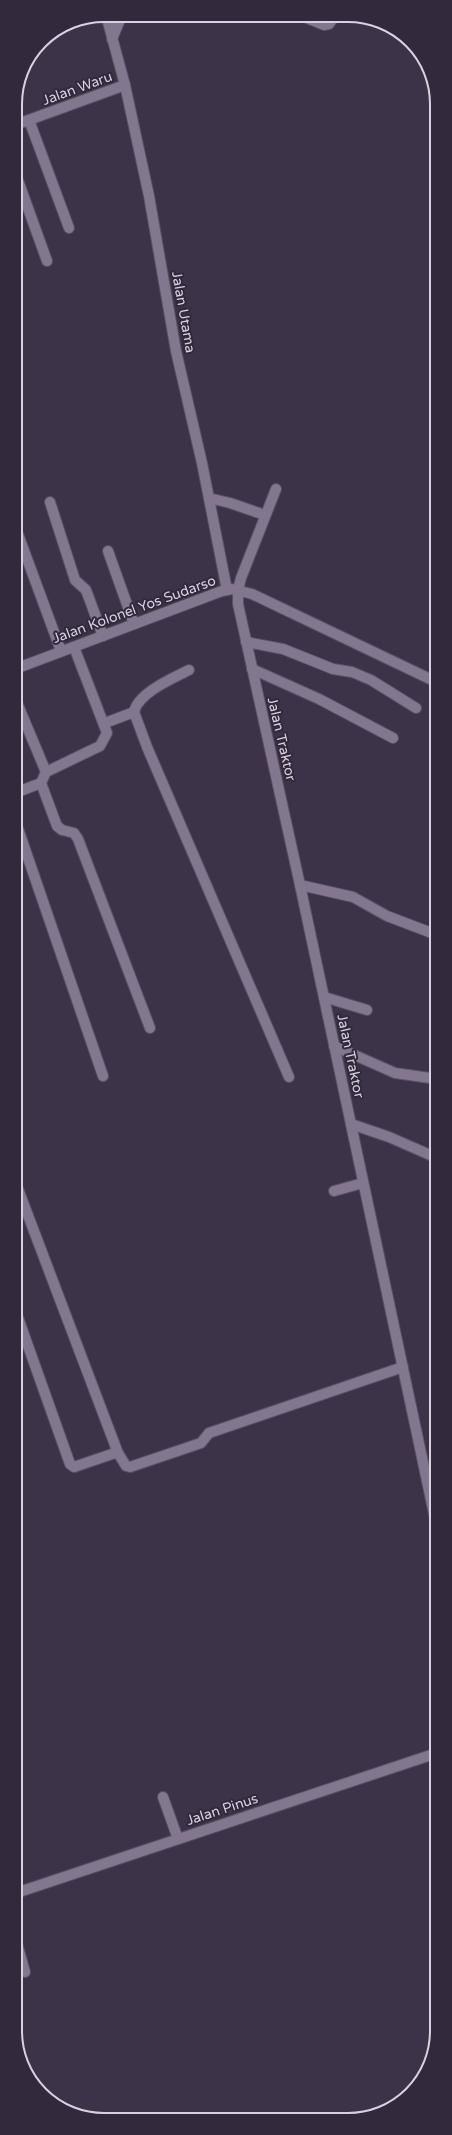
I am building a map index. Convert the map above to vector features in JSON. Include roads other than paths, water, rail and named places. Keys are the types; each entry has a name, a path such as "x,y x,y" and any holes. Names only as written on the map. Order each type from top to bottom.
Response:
{"street":[{"name":"Jalan Utama","path":"108,22 126,85 149,196 176,351 209,498 227,590"},
{"path":"112,39 119,22"},
{"path":"317,22 324,25 329,24 330,22"},
{"name":"Jalan Waru","path":"22,122 126,85"},
{"path":"29,120 69,228"},
{"path":"22,191 47,261"},
{"path":"238,590 276,489"},
{"path":"209,498 230,503 266,516"},
{"path":"50,502 75,580 86,590 102,636"},
{"path":"22,545 61,651"},
{"path":"108,551 134,624"},
{"name":"Jalan Kolonel Yos Sudarso","path":"22,665 227,590 238,590 252,594 430,679"},
{"name":"Jalan Traktor","path":"238,590 238,604 246,642 300,885 430,1495"},
{"path":"246,642 283,649 333,669 352,672 371,680 416,708"},
{"path":"22,790 41,783 46,772 100,746 107,733 105,723 74,647"},
{"path":"252,669 319,699 393,738"},
{"path":"190,670 164,683 148,694 137,704 134,712 146,747 289,1077"},
{"path":"105,723 134,712"},
{"path":"22,715 46,772"},
{"path":"41,783 57,826 62,830 74,833 78,839 150,1028"},
{"path":"22,840 103,1076"},
{"path":"300,885 353,897 387,916 430,933"},
{"path":"324,997 367,1010"},
{"path":"334,1046 395,1073 430,1078"},
{"path":"351,1124 389,1137 430,1155"},
{"path":"334,1192 364,1183"},
{"path":"22,1197 118,1453 124,1464 130,1467 201,1443 209,1433 403,1367"},
{"path":"22,1329 70,1464 74,1467 118,1453"},
{"name":"Jalan Pinus","path":"22,1892 430,1755"},
{"path":"164,1797 178,1839"},
{"path":"22,1961 25,1972"}]}
